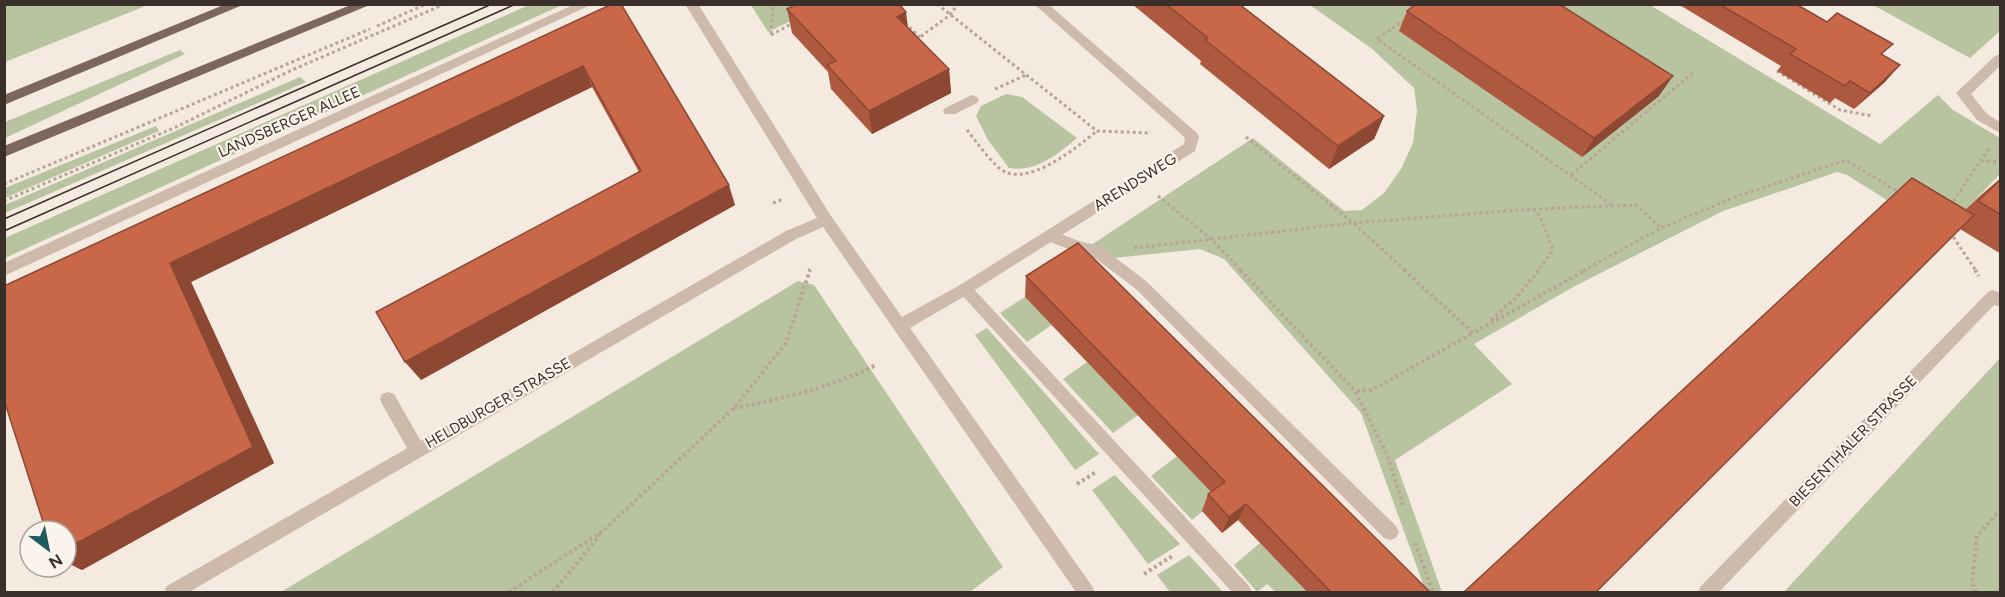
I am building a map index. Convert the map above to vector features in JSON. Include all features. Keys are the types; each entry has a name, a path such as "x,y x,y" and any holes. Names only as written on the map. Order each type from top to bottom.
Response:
{"main road":[{"path":"4,99 239,4"},
{"path":"4,152 366,4"}],"street":[{"name":"LANDSBERGER ALLEE","path":"4,270 586,4"},
{"path":"691,4 826,220 1082,591"},
{"name":"ARENDSWEG","path":"898,326 966,289 1190,147 1192,137 1176,121 1040,4"},
{"path":"2001,59 1963,93 1982,117 2001,128"},
{"path":"950,111 972,100"},
{"name":"HELDBURGER STRASSE","path":"173,592 791,235 826,220"},
{"path":"1050,236 1078,247 1095,250 1141,285 1390,532"},
{"path":"966,289 1243,592"},
{"name":"BIESENTHALER STRASSE","path":"1707,592 1993,296 2001,301"},
{"path":"388,399 417,450"}],"path":[{"path":"4,184 426,4"},
{"path":"4,201 176,127 292,70 445,4"},
{"path":"773,4 771,35 801,20"},
{"path":"937,4 1097,131 1119,134 1158,133 1176,121"},
{"path":"912,43 950,15 958,4"},
{"path":"1411,16 1377,39 1612,206"},
{"path":"903,21 920,38"},
{"path":"1571,175 1695,71"},
{"path":"1777,71 1840,110 1873,116"},
{"path":"972,100 1027,74"},
{"path":"950,111 1004,172 1024,175 1071,152 1097,131"},
{"path":"1246,137 1353,223 1473,333"},
{"path":"1355,392 1372,390 1661,228 1735,197 1846,160 1903,195"},
{"path":"1948,209 1980,161 2001,162"},
{"path":"1157,195 1210,239 1355,392 1388,457 1405,511"},
{"path":"1095,250 1136,248 1353,223 1533,209 1636,205 1661,228"},
{"path":"1473,333 1500,314 1537,274 1552,250 1540,216 1533,209"},
{"path":"1947,228 1983,281"},
{"path":"553,592 603,531 734,408 786,343 810,269"},
{"path":"734,408 795,396 852,378 876,365"},
{"path":"1976,592 1972,582 1977,536 2001,510"},
{"path":"509,592 603,531"},
{"path":"1412,532 1434,592"},
{"path":"1144,574 1196,541"}],"green space":[{"path":"5,4 148,4 148,5 5,62"},
{"path":"529,5 562,5 5,258 5,238"},
{"path":"751,5 824,5 768,32"},
{"path":"1310,5 1650,5 1880,144 1938,95 1953,110 2000,138 2000,174 1952,224 1947,238 1847,175 1837,172 1723,211 1575,286 1474,344 1512,384 1395,460 1442,592 1426,592 1361,413 1224,259 1200,249 1104,259 1076,255 1253,138 1344,211 1362,210 1384,193 1401,169 1413,143 1417,110 1414,88 1371,48"},
{"path":"1873,5 2000,5 2000,31 1970,58"},
{"path":"180,50 185,54 5,138 5,122"},
{"path":"300,77 306,82 5,213 5,205"},
{"path":"1006,94 1022,97 1077,138 1054,156 1037,165 1019,169 1009,168 988,140 976,116 981,106"},
{"path":"156,126 159,131 5,198 5,188"},
{"path":"798,281 814,285 1003,567 970,592 281,592"},
{"path":"1025,297 1052,325 1027,342 1000,313"},
{"path":"987,328 1099,454 1075,470 975,335"},
{"path":"2000,358 2000,592 1784,592"},
{"path":"1087,362 1138,415 1113,433 1063,379"},
{"path":"1177,456 1218,499 1192,520 1151,476"},
{"path":"1115,475 1180,544 1148,564 1092,490"},
{"path":"1260,543 1307,592 1276,592 1267,584 1257,592 1234,565"},
{"path":"1189,555 1223,592 1170,592 1157,575"}],"building":[{"path":"612,4 621,4 729,185 405,362 376,312 641,171 583,66 170,263 253,447 78,542 78,519 42,519 4,400 4,286"},
{"path":"796,4 899,4 906,12 897,17 949,69 869,111 827,65 836,61 787,9"},
{"path":"1166,4 1239,4 1384,116 1338,146 1205,40 1208,38"},
{"path":"1416,4 1559,4 1673,76 1594,138 1407,11"},
{"path":"1719,4 1796,4 1827,22 1837,13 1893,44 1881,54 1900,65 1870,93 1850,81 1845,86 1790,54 1796,49"},
{"path":"1912,178 1974,215 1596,592 1464,592"},
{"path":"2001,179 2001,215 1978,201"},
{"path":"1078,243 1430,592 1331,592 1246,504 1229,517 1208,494 1225,482 1026,276"}],"tram line":[{"path":"4,219 492,4"},
{"path":"4,231 516,4"}]}
